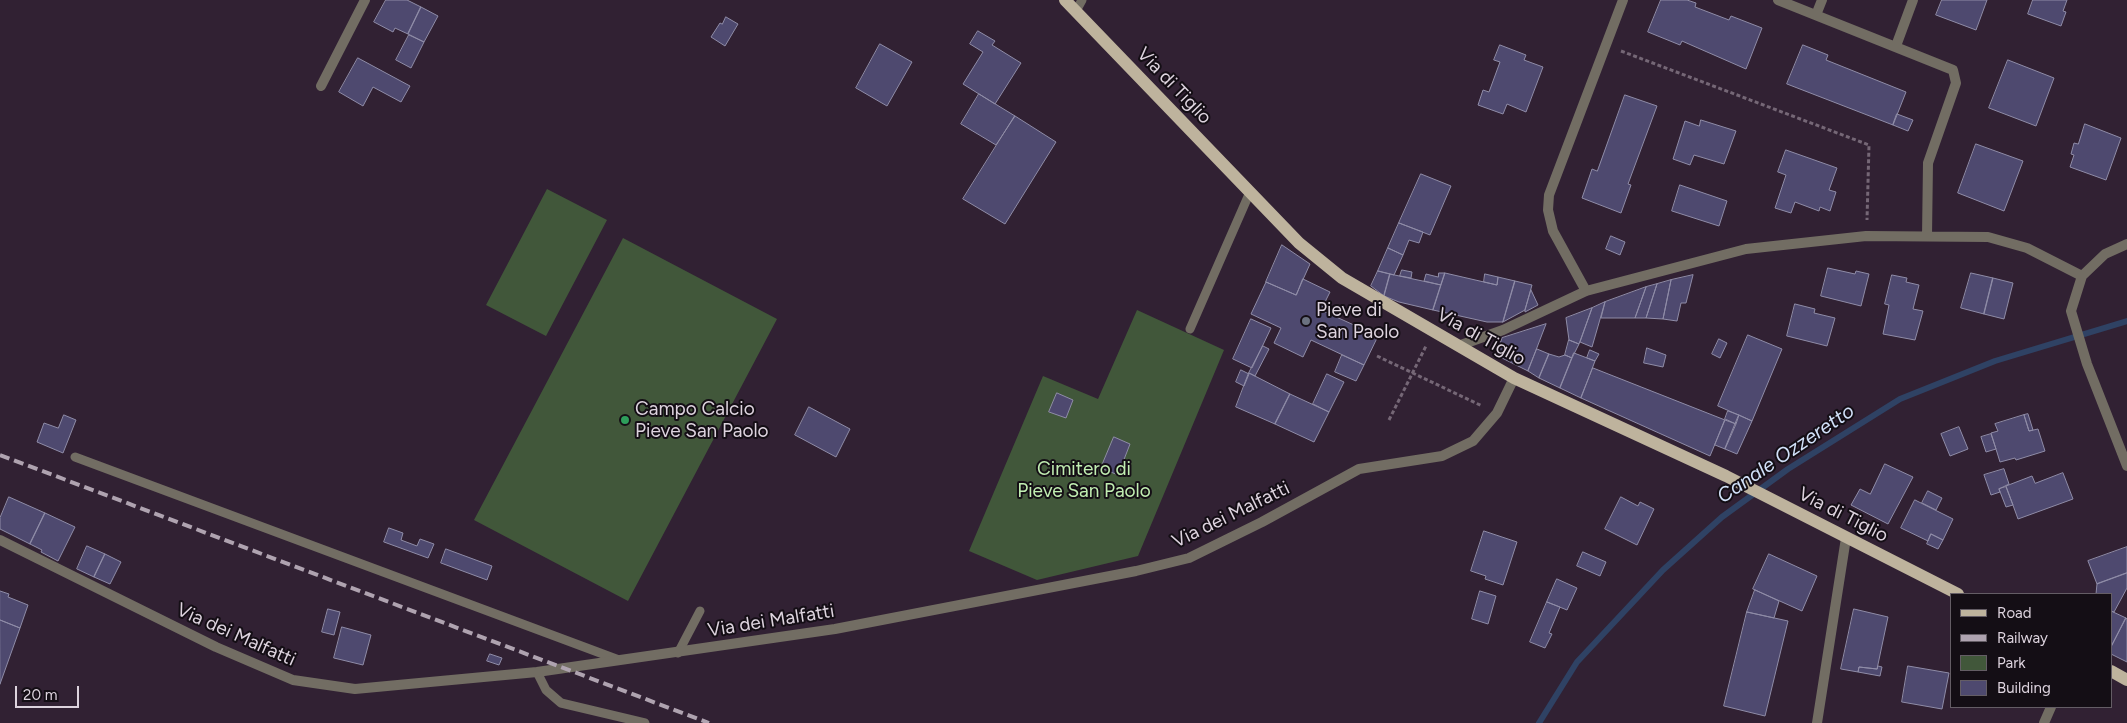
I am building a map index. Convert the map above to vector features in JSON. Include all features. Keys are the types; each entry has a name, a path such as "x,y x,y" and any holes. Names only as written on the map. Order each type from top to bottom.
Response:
{"main road":[{"name":"Via di Tiglio","path":"1065,0 1079,5 1299,243 1342,278 1514,378 1726,476 1956,593"},
{"path":"2112,672 2127,680"}],"street":[{"path":"321,86 365,0"},
{"path":"1586,291 1553,231 1548,210 1549,195 1623,0"},
{"path":"1778,0 1953,70 1956,82 1928,163 1927,236"},
{"path":"1816,15 1822,0"},
{"path":"1896,46 1913,0"},
{"path":"1458,346 1503,330 1586,291 1746,248 1866,236 1988,237 2007,240 2027,248 2082,276"},
{"path":"2127,244 2105,254 2082,276 2071,310 2087,364 2127,466"},
{"name":"Via dei Malfatti","path":"0,540 216,647 293,680 355,689 537,672 835,629 1136,571 1189,558 1262,522 1359,469 1442,456 1473,441 1497,413 1514,378"},
{"path":"1817,723 1846,538"},
{"path":"2044,723 2051,708"}],"lane":[{"path":"1190,329 1250,192"},
{"path":"75,457 620,660"},
{"path":"678,653 700,611"},
{"path":"537,672 546,690 561,703 645,723"}],"path":[{"path":"1607,45 1869,145 1866,236"},
{"path":"1389,420 1433,332"},
{"path":"1377,356 1497,413"}],"green space":[{"path":"547,189 607,220 546,336 486,305"},
{"name":"Campo Calcio Pieve San Paolo","path":"623,238 777,319 628,601 474,520"},
{"name":"Cimitero di Pieve San Paolo","path":"1137,310 1224,350 1138,556 1037,580 969,551 1043,376 1098,399"}],"building":[{"path":"386,0 407,0 421,7 408,34 395,28 393,32 374,22"},
{"path":"1661,0 1687,0 1696,3 1695,7 1729,20 1731,16 1762,28 1746,69 1682,41 1680,45 1648,32"},
{"path":"1942,0 1987,0 1976,30 1936,15"},
{"path":"2033,0 2067,0 2063,11 2066,12 2061,26 2028,14"},
{"path":"421,7 438,16 424,42 408,34"},
{"path":"726,17 738,24 725,46 711,37"},
{"path":"978,31 995,41 992,45 1021,63 995,104 963,84 983,52 970,44"},
{"path":"409,35 424,42 411,68 396,60"},
{"path":"880,44 912,62 887,106 856,88"},
{"path":"1500,45 1526,55 1524,60 1543,67 1526,112 1507,104 1503,114 1478,105 1483,90 1489,92 1500,62 1494,60"},
{"path":"1803,45 1828,55 1826,60 1906,92 1893,125 1787,84"},
{"path":"358,58 410,86 401,102 373,87 363,106 339,92"},
{"path":"2008,60 2054,78 2036,126 1989,108"},
{"path":"979,94 1015,116 996,145 961,124"},
{"path":"1625,95 1657,106 1628,184 1631,185 1621,213 1582,198 1592,169 1597,171"},
{"path":"1897,114 1913,120 1908,131 1893,125"},
{"path":"1015,116 1056,142 1005,224 963,199"},
{"path":"1701,120 1736,131 1724,164 1694,155 1690,165 1673,159 1685,121 1699,126"},
{"path":"2085,124 2121,138 2106,180 2070,167 2074,155 2071,154 2074,143 2078,144"},
{"path":"1976,144 2023,161 2004,211 1958,193"},
{"path":"1786,150 1837,168 1829,190 1836,192 1830,211 1820,207 1819,211 1795,202 1791,213 1775,208 1786,175 1778,172"},
{"path":"1421,174 1451,186 1430,235 1399,223"},
{"path":"1680,185 1727,201 1719,226 1672,211"},
{"path":"1399,223 1423,232 1419,243 1409,240 1403,255 1388,248"},
{"path":"1611,236 1625,242 1620,255 1606,249"},
{"path":"1282,245 1310,264 1296,295 1266,282"},
{"path":"1388,248 1403,255 1394,275 1378,271"},
{"path":"1828,268 1855,274 1856,271 1869,274 1861,306 1821,296"},
{"path":"1402,270 1412,272 1411,278 1400,276"},
{"path":"1378,271 1390,274 1384,296 1371,286"},
{"path":"1439,273 1445,273 1441,285 1424,281 1426,274 1438,277"},
{"path":"1445,273 1497,285 1498,277 1515,281 1503,322 1487,322 1433,310"},
{"path":"1971,273 1993,278 1984,314 1961,308"},
{"path":"1390,274 1441,285 1433,310 1399,302 1384,296"},
{"path":"1485,274 1498,277 1497,285 1484,282"},
{"path":"1693,275 1686,303 1681,303 1677,321 1663,319 1671,280"},
{"path":"1892,275 1907,278 1906,282 1919,285 1913,309 1923,311 1915,340 1883,334 1889,305 1885,304"},
{"path":"1993,278 2013,283 2004,319 1984,314"},
{"name":"Pieve di San Paolo","path":"1303,279 1330,292 1321,310 1378,336 1364,365 1311,340 1303,357 1274,343 1281,328 1251,314 1266,282 1296,295"},
{"path":"1671,280 1663,319 1646,318 1657,284"},
{"path":"1515,281 1532,285 1525,310 1503,322"},
{"path":"1657,284 1646,318 1635,318 1646,287"},
{"path":"1646,287 1635,318 1601,318 1605,302"},
{"path":"1531,290 1538,305 1525,312 1525,310"},
{"path":"1605,302 1592,347 1580,342 1592,308"},
{"path":"1795,304 1815,309 1814,313 1835,318 1827,346 1787,336"},
{"path":"1592,308 1579,344 1569,340 1566,318"},
{"path":"1251,319 1271,328 1252,368 1233,359"},
{"path":"1546,324 1528,371 1496,355 1502,338"},
{"path":"1748,335 1782,349 1752,421 1718,406"},
{"path":"1719,339 1727,343 1720,358 1712,354"},
{"path":"1569,340 1579,344 1572,358 1565,355"},
{"path":"1263,346 1269,349 1255,376 1249,373"},
{"path":"1647,348 1666,355 1663,367 1644,363"},
{"path":"1537,349 1549,354 1539,378 1528,371"},
{"path":"1590,350 1599,354 1595,361 1587,358"},
{"path":"1574,353 1595,361 1581,398 1560,388"},
{"path":"1549,354 1559,357 1565,355 1572,358 1560,388 1539,378"},
{"path":"1342,355 1364,365 1356,381 1335,372"},
{"path":"1593,368 1725,420 1710,456 1581,398"},
{"path":"1241,370 1249,374 1244,386 1236,382"},
{"path":"1249,373 1290,394 1275,424 1236,407"},
{"path":"1327,374 1344,382 1329,412 1313,404"},
{"path":"1057,393 1073,400 1066,418 1049,412"},
{"path":"1290,394 1329,412 1314,442 1275,424"},
{"path":"809,407 850,429 836,457 795,435"},
{"path":"1728,411 1739,415 1736,424 1725,419"},
{"path":"2028,414 2033,430 2029,431 2024,415"},
{"path":"64,415 76,420 63,453 37,442 44,423 58,428"},
{"path":"1739,415 1752,421 1737,454 1725,449"},
{"path":"2024,415 2029,431 2038,429 2045,451 2016,460 2015,458 2000,462 1991,433 1998,431 1995,424"},
{"path":"1725,420 1736,424 1725,449 1715,445"},
{"path":"1959,427 1968,449 1950,456 1941,434"},
{"path":"1991,434 1996,449 1986,452 1981,437"},
{"path":"1114,437 1130,444 1118,475 1101,468"},
{"path":"1885,464 1913,477 1888,524 1851,505 1860,489 1870,494"},
{"path":"2004,469 2009,484 1999,489 2000,492 1991,495 1984,475"},
{"path":"2063,473 2073,499 2018,519 2006,486 2032,476 2035,483"},
{"path":"2006,487 2013,505 2006,507 1999,489"},
{"path":"1928,491 1942,498 1936,510 1922,503"},
{"path":"9,497 45,513 30,544 0,529 0,518"},
{"path":"1621,497 1638,506 1640,502 1654,509 1637,545 1605,529"},
{"path":"1915,500 1953,519 1943,540 1931,534 1928,541 1901,528"},
{"path":"45,513 75,527 58,561 30,544"},
{"path":"389,528 403,533 401,540 417,546 420,539 434,544 428,558 384,542"},
{"path":"1484,531 1517,542 1503,585 1485,579 1486,576 1471,571"},
{"path":"1931,534 1943,540 1938,549 1927,544"},
{"path":"87,546 105,554 94,577 77,569"},
{"path":"2127,547 2127,573 2097,584 2088,561"},
{"path":"446,549 492,566 487,580 441,563"},
{"path":"1583,552 1606,562 1600,576 1577,566"},
{"path":"105,554 121,562 110,584 94,577"},
{"path":"1769,554 1817,576 1802,611 1753,589"},
{"path":"2127,573 2127,588 2114,612 2112,611 2112,593 2096,593 2097,584"},
{"path":"1557,579 1577,588 1567,610 1547,602"},
{"path":"1755,590 1779,601 1774,618 1747,612"},
{"path":"0,591 9,594 8,597 28,605 20,628 0,620"},
{"path":"1480,591 1496,596 1488,624 1472,619"},
{"path":"1547,602 1560,607 1549,633 1552,634 1545,648 1530,642"},
{"path":"328,609 340,612 334,635 322,632"},
{"path":"1854,609 1888,617 1877,669 1859,667 1858,672 1841,669"},
{"path":"2112,611 2126,618 2112,645"},
{"path":"1747,612 1788,621 1765,716 1724,706"},
{"path":"2126,618 2127,662 2112,654 2112,645"},
{"path":"0,620 20,628 0,684"},
{"path":"342,627 371,635 363,665 334,658"},
{"path":"490,654 502,658 499,665 487,661"},
{"path":"1878,666 1882,667 1880,676 1858,672 1859,667 1877,669"},
{"path":"1908,666 1949,673 1942,709 1902,702"}],"waterway":[{"name":"Canale Ozzeretto","path":"1539,723 1577,662 1663,570 1722,517 1788,469 1900,399 1995,361 2127,321"}],"railway":[{"path":"0,455 709,723"}],"place":[{"name":"Pieve di San Paolo","path":"1306,321"},
{"name":"Campo Calcio Pieve San Paolo","path":"625,420"}]}
